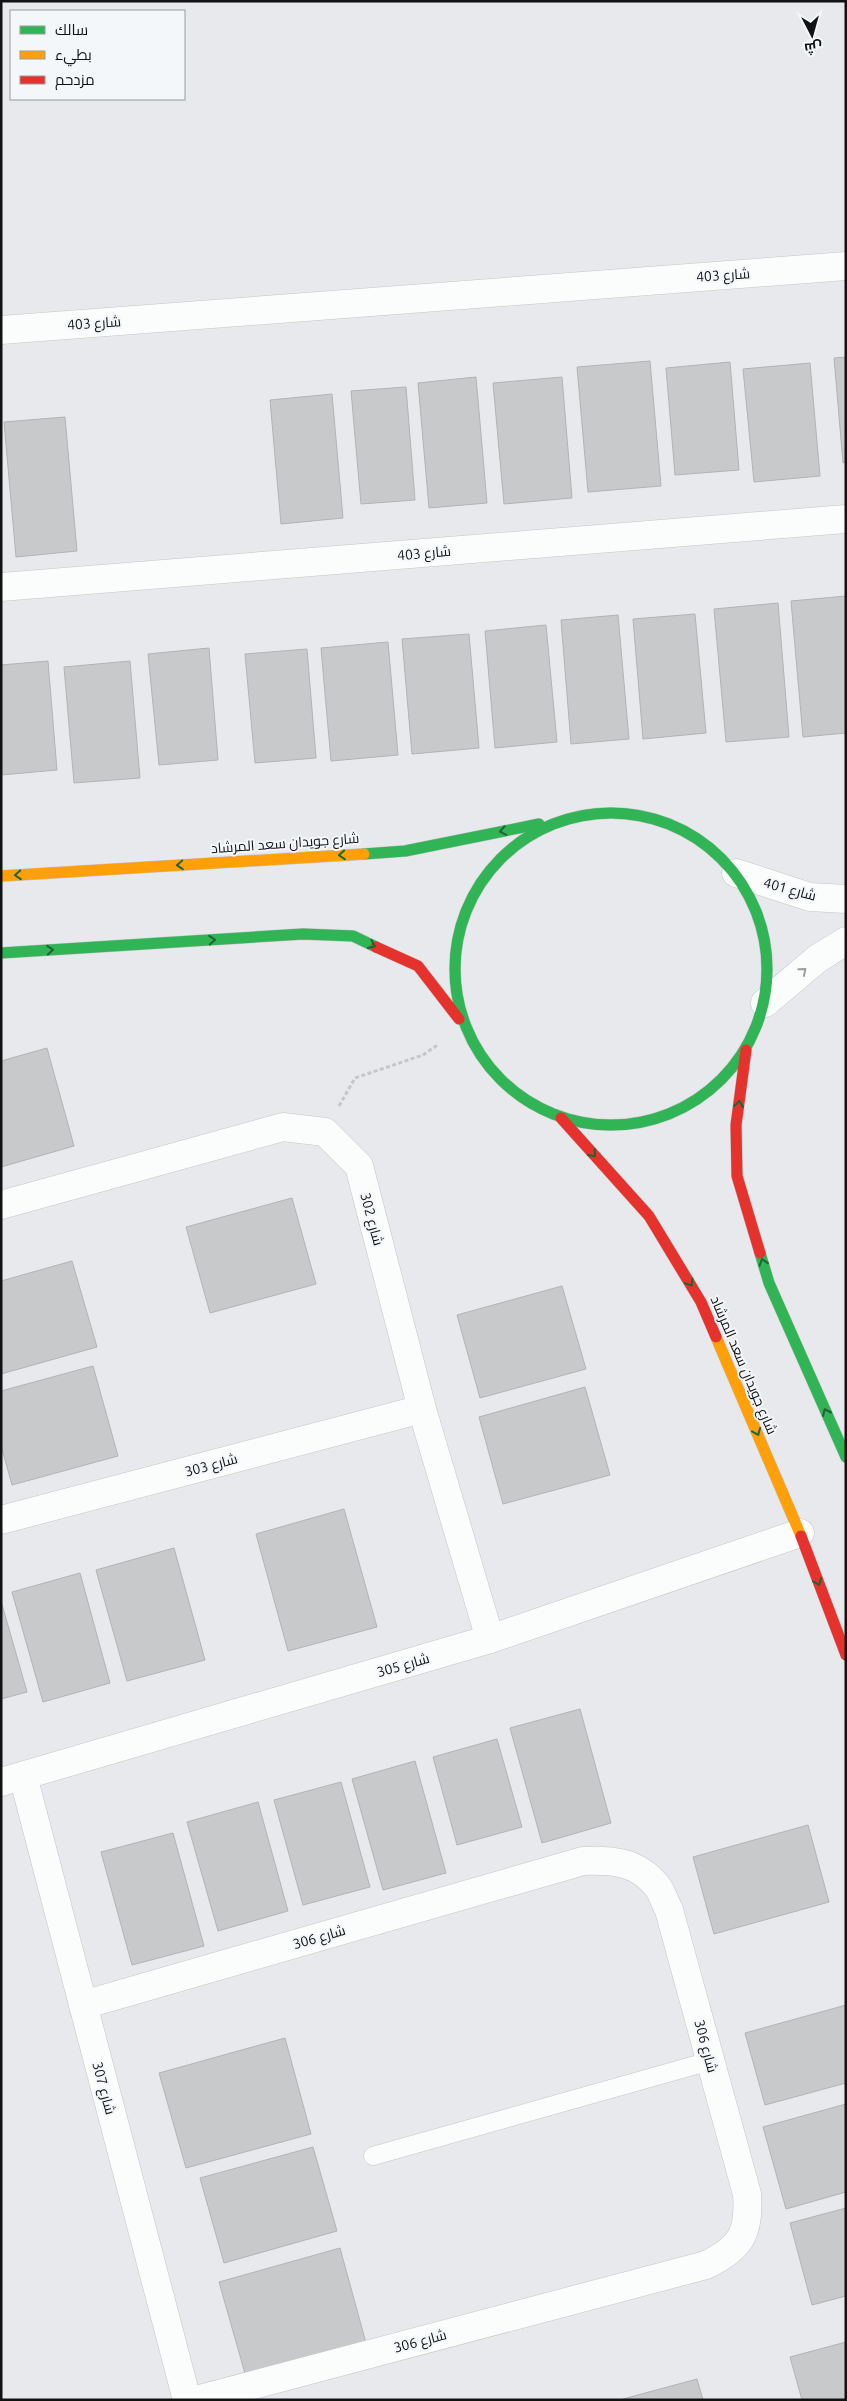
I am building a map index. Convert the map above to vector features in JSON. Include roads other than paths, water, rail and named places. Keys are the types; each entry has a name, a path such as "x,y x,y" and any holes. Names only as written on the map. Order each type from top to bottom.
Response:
{"street":[{"name":"شارع 403","path":"1,330 846,266"},
{"name":"شارع 403","path":"1,587 846,519"},
{"path":"464,1026 454,982 456,940 470,900 493,865 525,838 568,818 614,812 660,820 702,841 736,873 758,912 768,957 765,1002 746,1050 736,1125 737,1176 769,1283 846,1456"},
{"name":"شارع جويدان سعد المرشاد","path":"1,876 405,851 568,818"},
{"name":"شارع 401","path":"736,873 810,897 846,899"},
{"path":"1,953 303,934 353,936 418,966 464,1026 487,1066 520,1097 561,1118 613,1126 666,1116 712,1090 746,1050"},
{"path":"765,1002 817,959 846,941"},
{"name":"شارع جويدان سعد المرشاد","path":"561,1118 649,1216 701,1302 800,1533 846,1655"},
{"name":"شارع 302","path":"1,1205 283,1127 325,1132 359,1166 422,1409 490,1639"},
{"name":"شارع 303","path":"1,1520 422,1409"},
{"name":"شارع 305","path":"12,1779 490,1639 800,1533"},
{"name":"شارع 307","path":"12,1779 83,2005 187,2400"},
{"name":"شارع 306","path":"83,2005 583,1861 610,1860 636,1868 657,1886 669,1910 747,2194 749,2216 741,2238 726,2255 706,2265 196,2400"}],"lane":[{"path":"373,2156 710,2061"}]}
